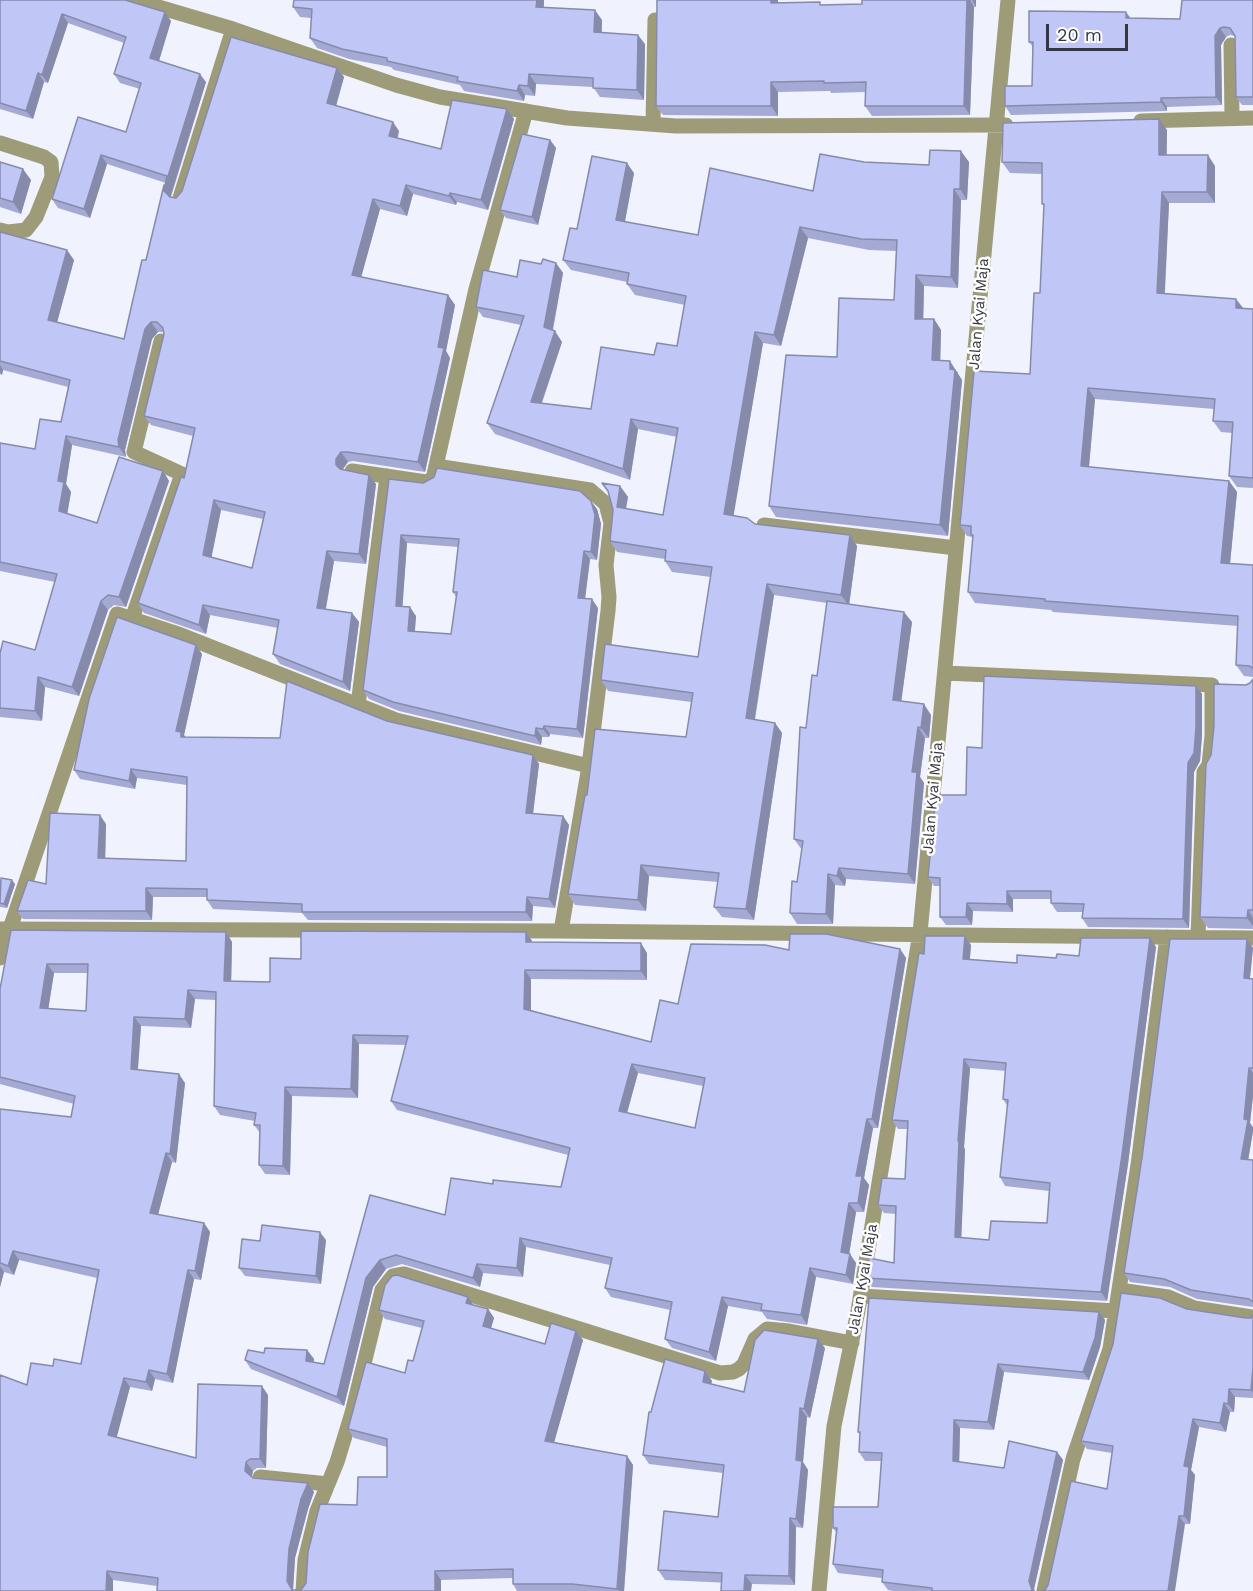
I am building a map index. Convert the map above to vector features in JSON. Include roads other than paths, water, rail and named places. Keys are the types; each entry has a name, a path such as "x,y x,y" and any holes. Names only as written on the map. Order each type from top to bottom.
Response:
{"street":[{"path":"135,0 233,29 396,85 440,97 567,118 676,126 1020,124"},
{"name":"Jalan Kyai Maja","path":"819,1591 834,1426 861,1296 920,933 1008,0"},
{"path":"653,124 655,20"},
{"path":"180,198 233,29"},
{"path":"1231,45 1232,118"},
{"path":"352,471 428,482 433,479 476,289 526,111"},
{"path":"1126,121 1253,118"},
{"path":"0,143 44,157 51,162 52,177 36,217 26,230 8,232 0,230"},
{"path":"132,619 182,474 134,452 161,341"},
{"path":"436,465 590,490 606,504 611,523 606,565 609,597 589,766 561,931"},
{"path":"358,705 387,476"},
{"path":"764,525 956,548"},
{"path":"0,958 5,929 117,614 181,635 396,720 589,766"},
{"path":"945,673 1217,685 1209,765 1204,772 1198,937"},
{"path":"5,929 920,933 1253,938"},
{"path":"1044,1591 1073,1459 1110,1348 1138,1165 1167,937"},
{"path":"303,1591 305,1560 317,1511 352,1413 382,1290 393,1276 404,1274 720,1373 739,1369 744,1364 755,1339 767,1329 852,1343"},
{"path":"1119,1290 1168,1297 1194,1308 1253,1317"},
{"path":"861,1296 1116,1311"},
{"path":"260,1477 328,1484"}]}
